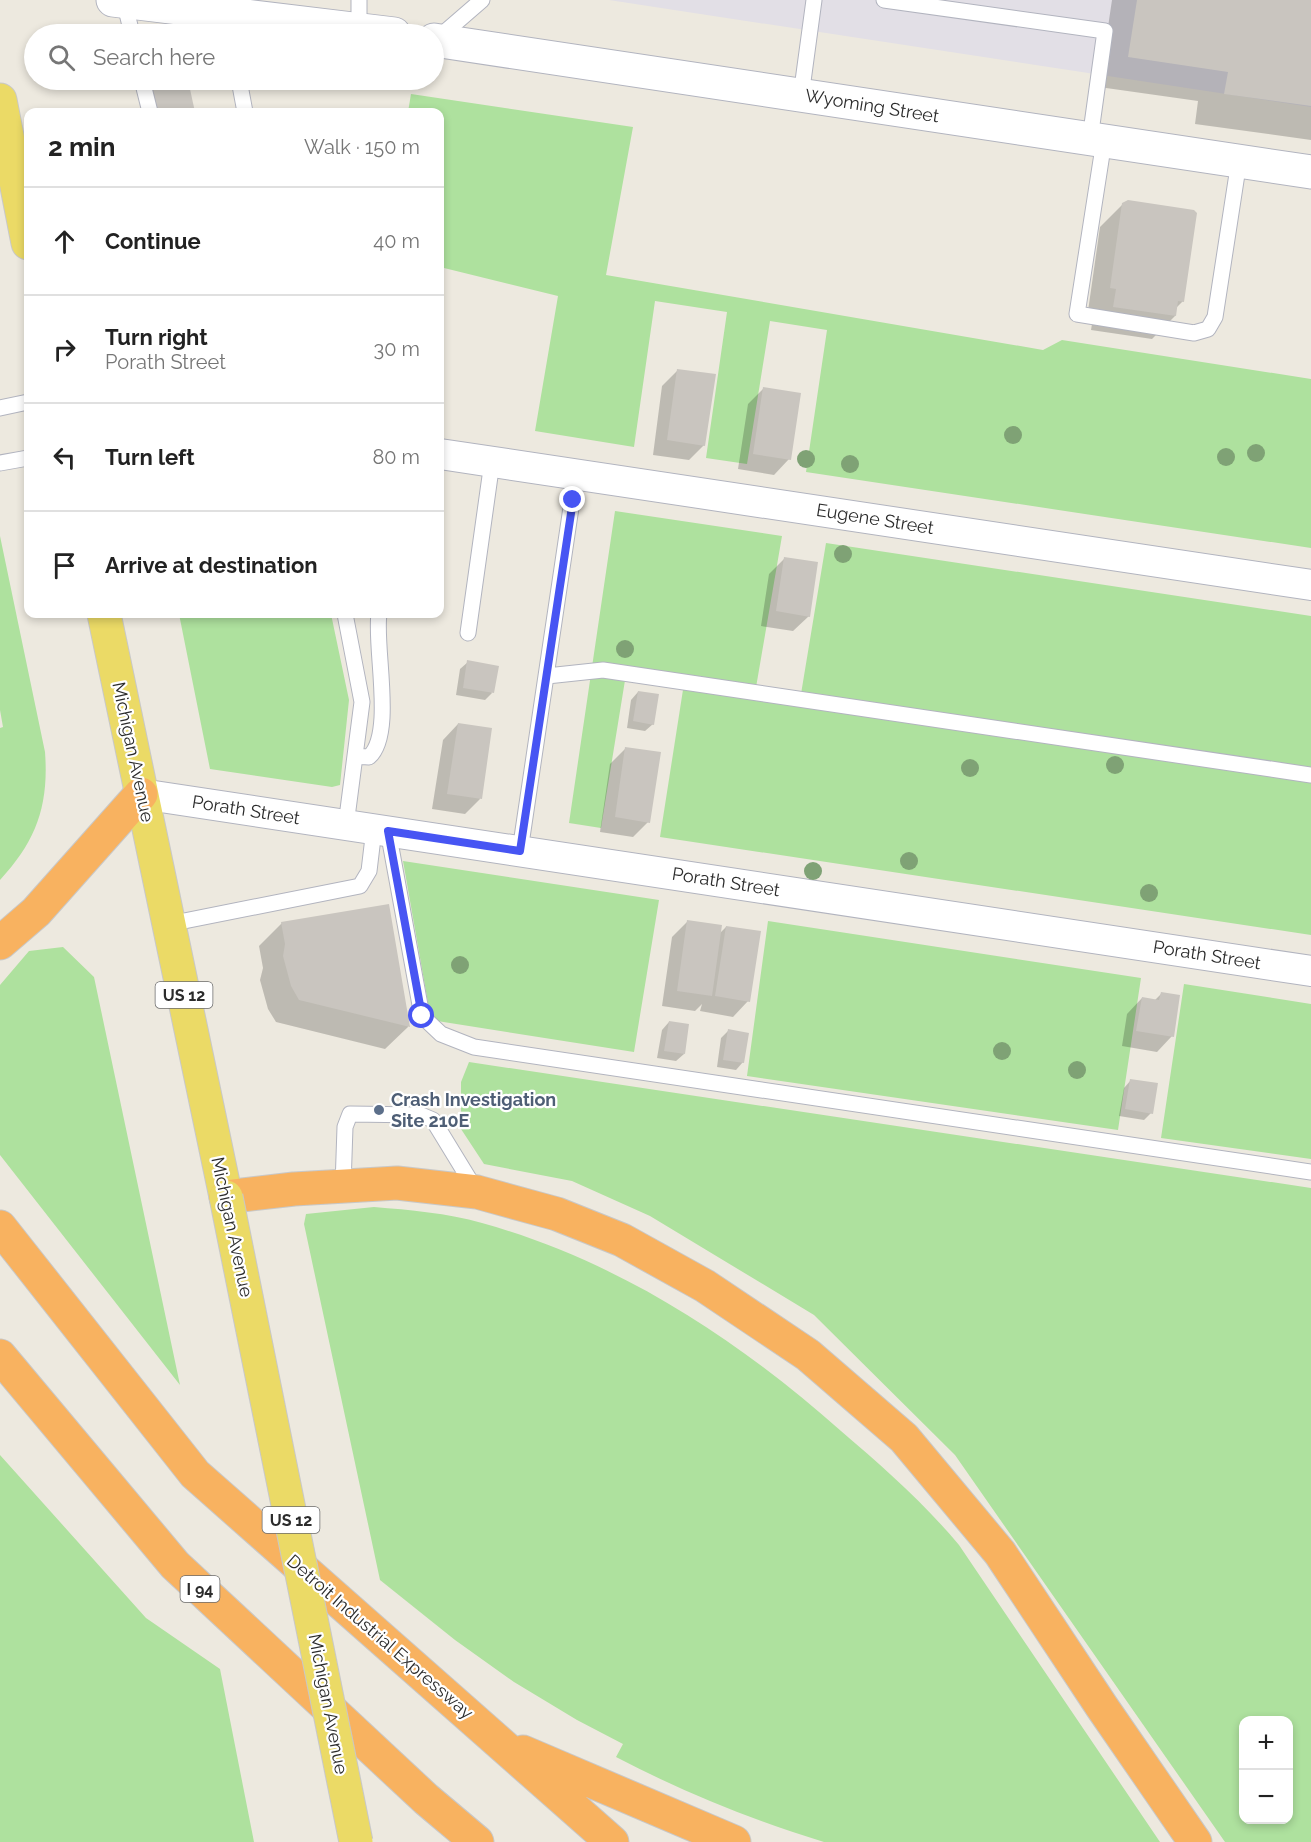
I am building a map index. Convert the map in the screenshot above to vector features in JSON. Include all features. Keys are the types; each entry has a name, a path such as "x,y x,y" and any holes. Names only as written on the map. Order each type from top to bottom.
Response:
{"highway":[{"path":"0,943 36,912 141,794"},
{"path":"226,1197 397,1183 477,1192 557,1214 622,1240 705,1286 808,1355 904,1438 1000,1553 1195,1842"},
{"name":"Detroit Industrial Expressway","path":"0,1227 195,1474 612,1842"},
{"name":"I 94","path":"0,1356 175,1565 417,1791 477,1842"},
{"path":"498,1741 734,1842"}],"main road":[{"path":"119,1 228,24 260,9 359,15 376,24"},
{"name":"Wyoming Street","path":"444,42 1311,172"},
{"path":"0,100 5,152 24,215"},
{"name":"Michigan Avenue","path":"105,618 226,1197 356,1842"}],"street":[{"name":"Eugene Street","path":"444,455 1311,585"},
{"name":"Porath Street","path":"141,794 1311,971"}],"lane":[{"path":"444,32 482,0"},
{"path":"801,96 814,0"},
{"path":"884,0 1105,31 1097,140 1077,315 1194,333 1208,329 1215,317 1239,161"},
{"path":"119,1 128,24"},
{"path":"144,90 149,108"},
{"path":"241,90 244,108"},
{"path":"0,408 24,403"},
{"path":"0,463 24,459"},
{"path":"468,633 492,462"},
{"path":"520,851 576,474"},
{"path":"346,618 362,702 355,756 369,828 422,1016 441,1034 474,1047 1311,1172"},
{"path":"355,756 369,757 376,751 378,740 383,707 379,618"},
{"path":"547,676 603,670 1311,775"},
{"path":"169,924 360,886 369,871 369,828"},
{"path":"343,1186 345,1127 350,1114 421,1115 433,1120 477,1192"}],"shaded area":[{"path":"609,0 1311,0 1311,107"}],"green space":[{"path":"411,94 633,127 606,275 1043,350 1062,340 1311,379 1311,548 806,472 827,330 770,321 747,464 706,458 727,312 655,301 634,447 535,431 558,296 444,268 444,108 409,108"},
{"path":"615,511 782,536 754,699 799,706 826,543 1311,616 1311,935 660,837 685,677 627,668 601,828 569,823"},
{"path":"0,536 45,752 46,771 45,789 38,822 23,851 0,880 0,728 3,727 0,710"},
{"path":"180,618 332,618 349,700 340,785 332,787 210,769"},
{"path":"403,861 659,900 634,1052 431,1020"},
{"path":"768,921 1141,978 1118,1130 747,1076"},
{"path":"63,947 94,977 180,1385 0,1155 0,985 29,951"},
{"path":"1184,984 1311,1004 1311,1159 1161,1138"},
{"path":"469,1062 1311,1188 1311,1842 1225,1842 955,1455 814,1315 650,1216 572,1181 484,1164 461,1129 461,1082"},
{"path":"374,1207 428,1212 482,1223 581,1258 673,1306 717,1334 801,1397 902,1485 959,1545 1160,1842 824,1842 797,1833 744,1815 616,1757 623,1744 577,1720 514,1682 455,1640 380,1580 304,1224 306,1214"},
{"path":"0,1455 146,1618 220,1669 254,1842 0,1842"}],"building":[{"path":"1137,0 1311,0 1311,106 1224,94 1228,72 1128,57"},
{"path":"153,90 190,90 194,108 157,108"},
{"path":"1128,200 1194,210 1197,213 1184,302 1178,301 1176,316 1113,307 1116,289 1110,288 1122,203"},
{"path":"677,369 716,374 705,446 667,440"},
{"path":"763,387 801,393 791,460 753,454"},
{"path":"784,557 818,562 810,617 776,611"},
{"path":"467,660 499,666 494,693 463,688"},
{"path":"638,691 659,694 654,725 633,721"},
{"path":"458,723 492,728 482,799 447,794"},
{"path":"625,747 661,752 650,823 615,817"},
{"path":"389,904 410,1027 299,1000 291,986 283,956 285,944 281,922"},
{"path":"687,920 722,925 712,996 677,991"},
{"path":"726,926 761,931 750,1002 715,996"},
{"path":"1161,992 1180,995 1174,1037 1136,1031 1142,997 1159,1000"},
{"path":"669,1021 689,1024 685,1054 664,1051"},
{"path":"728,1029 749,1033 744,1063 723,1060"},
{"path":"1130,1079 1158,1083 1153,1114 1125,1109"}],"place":[{"name":"Crash Investigation Site 210E","path":"379,1110"}],"route":[{"path":"422,1016 388,831 520,851 573,500"}]}
